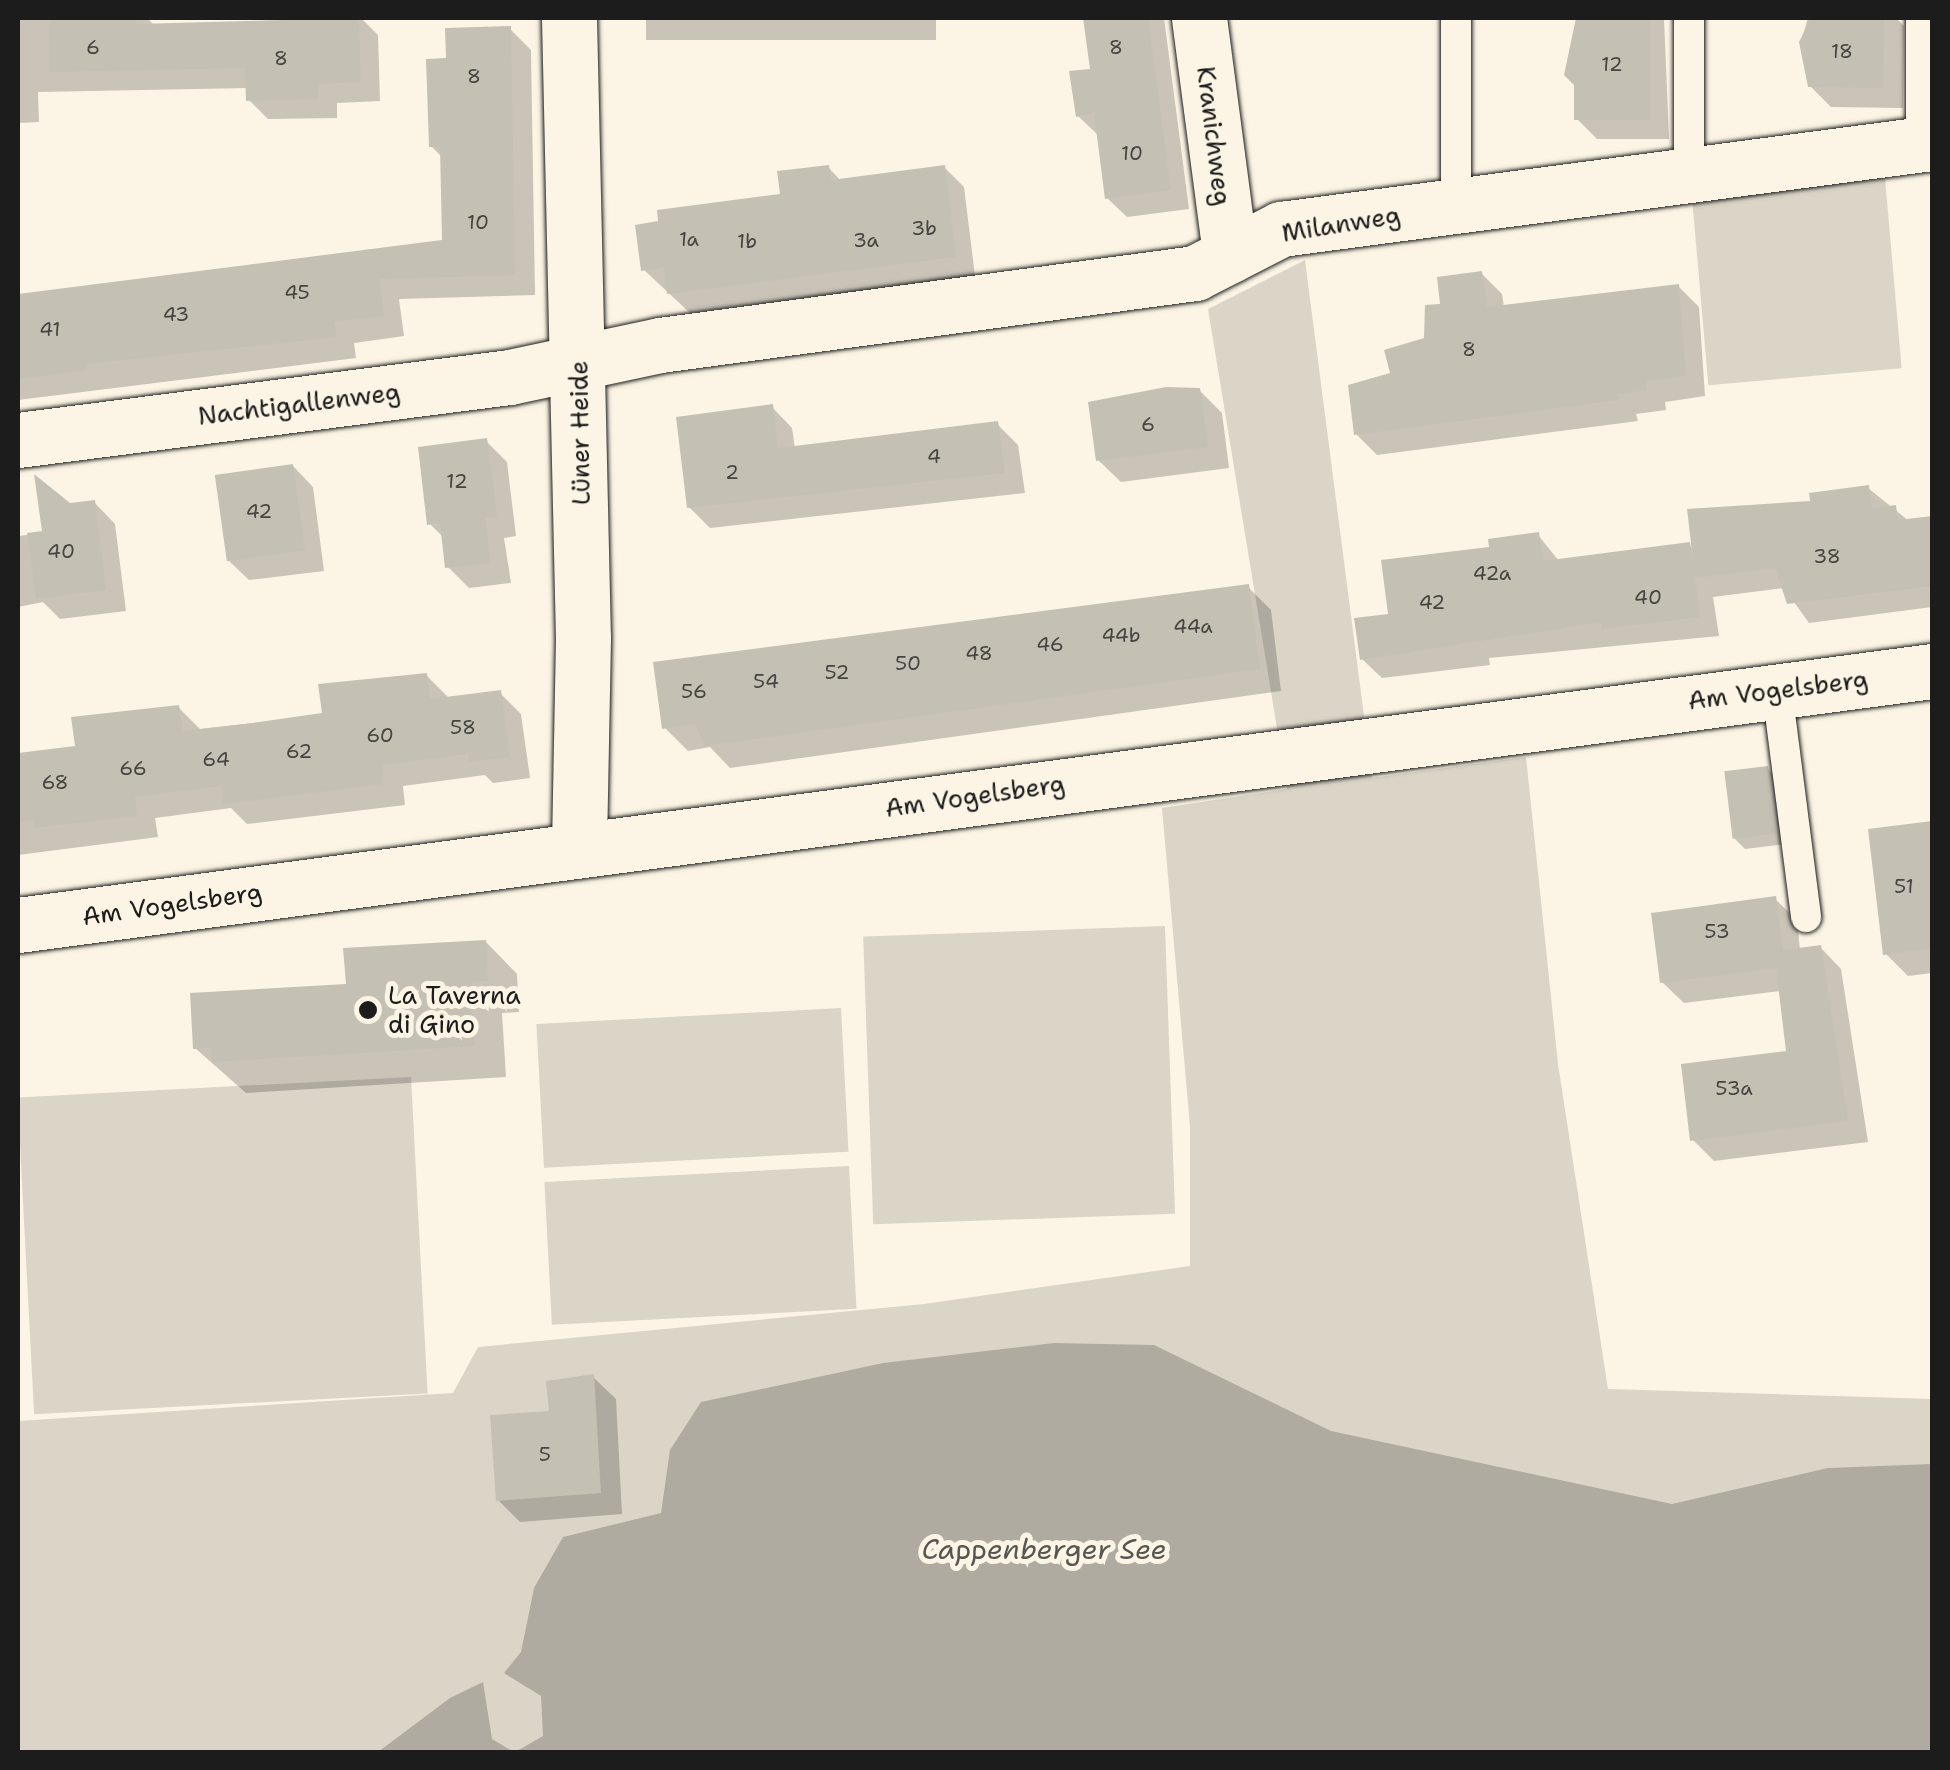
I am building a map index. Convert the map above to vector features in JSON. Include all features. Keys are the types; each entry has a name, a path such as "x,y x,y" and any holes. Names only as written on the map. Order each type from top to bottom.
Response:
{"street":[{"name":"Lüner Heide","path":"568,18 579,362 579,849"},
{"name":"Kranichweg","path":"1198,18 1230,255"},
{"name":"Milanweg","path":"579,362 1194,273 1282,230 1926,144"},
{"name":"Nachtigallenweg","path":"18,440 510,377 579,362"},
{"name":"Am Vogelsberg","path":"18,925 1932,671"}],"lane":[{"path":"1456,18 1456,208"},
{"path":"1688,177 1690,18"},
{"path":"1921,18 1926,144"},
{"path":"1777,690 1806,916"}],"shaded area":[{"path":"1885,178 1902,368 1708,385 1692,195"},
{"path":"1305,260 1372,778 1526,757 1558,1064 1608,1389 1932,1399 1932,1752 18,1752 18,1421 453,1393 478,1347 924,1304 1190,1266 1190,1126 1162,808 1287,789 1208,309"},
{"path":"1165,926 1175,1214 873,1224 863,937"},
{"path":"841,1008 849,1152 544,1168 536,1024"},
{"path":"411,1077 428,1394 34,1414 18,1098"},
{"path":"849,1166 856,1309 552,1325 544,1182"}],"water":[{"name":"Cappenberger See","path":"1054,1343 1154,1345 1331,1431 1672,1504 1828,1468 1932,1464 1932,1752 515,1752 543,1736 541,1696 504,1673 521,1652 534,1588 563,1537 661,1513 670,1450 701,1402 883,1363"},
{"path":"483,1682 492,1739 514,1752 378,1752 450,1698"}],"building":[{"path":"49,18 136,18 136,24 359,18 361,82 318,84 318,99 246,101 245,68 50,72"},
{"path":"1083,18 1148,18 1171,190 1105,199 1094,113 1076,117 1069,71 1090,69"},
{"path":"1576,18 1650,18 1650,120 1574,120 1574,85 1564,75"},
{"path":"1811,18 1884,18 1883,88 1808,87 1799,42"},
{"path":"511,26 515,275 379,279 384,316 334,322 337,337 86,364 87,370 18,379 18,294 442,240 440,147 429,147 426,59 446,58 445,28"},
{"path":"829,165 831,180 945,165 956,257 667,294 664,267 641,271 635,225 658,221 657,210 780,194 777,171"},
{"path":"1482,271 1487,307 1679,284 1686,376 1645,381 1647,390 1617,394 1619,400 1354,435 1348,385 1390,373 1384,350 1424,338 1425,305 1440,304 1437,277"},
{"path":"1166,387 1200,388 1208,447 1096,461 1088,402"},
{"path":"773,404 778,448 998,421 1005,473 687,508 676,417"},
{"path":"487,438 497,516 485,518 491,563 445,568 440,523 427,525 418,447"},
{"path":"293,464 305,550 227,561 215,475"},
{"path":"34,474 70,503 95,500 106,590 36,599 27,533 42,531"},
{"path":"1869,485 1872,508 1896,505 1898,520 1932,516 1932,586 1787,604 1775,568 1695,578 1700,617 1602,629 1601,622 1360,660 1354,618 1388,614 1381,560 1489,547 1488,539 1539,532 1543,561 1690,542 1694,569 1687,509 1810,501 1809,493"},
{"path":"1249,584 1260,669 705,746 695,724 662,729 653,662"},
{"path":"427,673 430,699 501,690 510,757 469,762 468,754 382,765 384,784 223,804 221,786 135,797 137,816 34,828 33,820 18,822 18,753 75,746 71,717 179,705 183,731 253,723 322,713 318,684"},
{"path":"1768,766 1776,833 1733,839 1724,771"},
{"path":"1932,821 1932,948 1883,955 1868,829"},
{"path":"1776,896 1783,950 1821,945 1848,1121 1690,1141 1681,1064 1786,1051 1776,968 1660,983 1651,913"},
{"name":"La Taverna di Gino","path":"486,940 488,981 472,982 475,1046 212,1062 211,1048 193,1049 190,993 346,984 343,948"},
{"path":"594,1374 601,1493 496,1501 490,1415 549,1411 546,1381"}],"place":[{"name":"La Taverna di Gino","path":"368,1010"}]}
